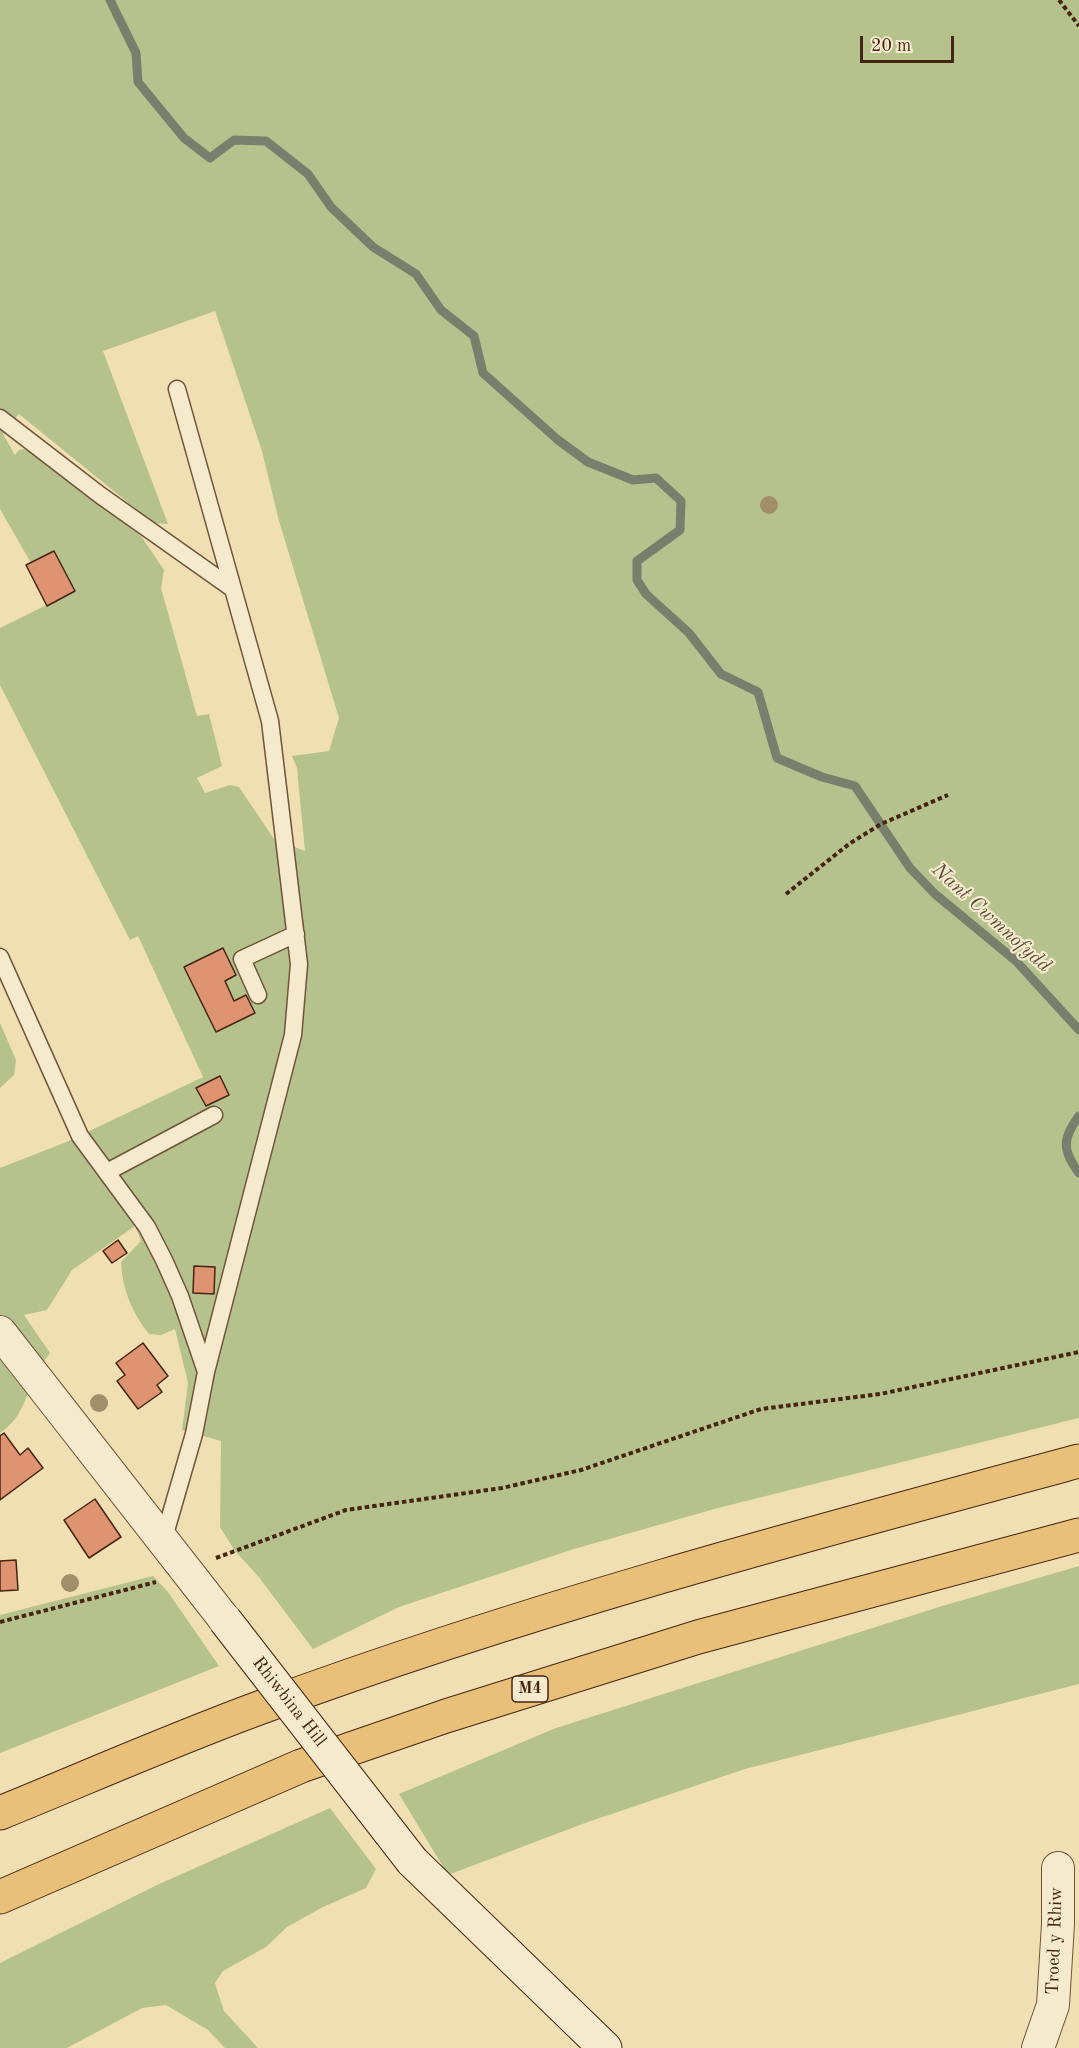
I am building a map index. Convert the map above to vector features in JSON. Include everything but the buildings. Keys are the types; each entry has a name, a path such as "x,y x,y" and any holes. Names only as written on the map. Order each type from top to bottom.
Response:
{"highway":[{"path":"0,1813 259,1708 461,1639 650,1579 1079,1461"},
{"name":"M4","path":"0,1897 301,1766 446,1716 698,1636 1079,1535"}],"street":[{"name":"Rhiwbina Hill","path":"0,1332 412,1861 605,2048"},
{"name":"Troed y Rhiw","path":"1038,2048 1053,2006 1058,1924 1058,1868"}],"lane":[{"path":"163,1541 194,1434 207,1372 293,1035 298,998 296,934 270,721 177,389"},
{"path":"0,418 100,495 233,590"},
{"path":"258,995 242,959 296,934"},
{"path":"0,957 80,1136 147,1227 159,1251 180,1296 207,1372"},
{"path":"107,1172 214,1115"}],"path":[{"path":"1059,0 1079,26"},
{"path":"786,894 849,844 881,824 948,795"},
{"path":"0,1622 159,1581 346,1510 502,1488 580,1470 761,1409 880,1394 1079,1352"}],"green space":[{"path":"0,0 1079,0 1079,1418 718,1508 574,1549 399,1607 313,1649 258,1576 235,1551 220,1527 221,1441 182,1430 188,1383 175,1329 161,1335 149,1334 133,1309 126,1291 121,1262 141,1241 135,1226 72,1270 47,1310 24,1315 50,1353 34,1377 18,1415 0,1433 0,1168 64,1143 203,1077 138,936 130,940 0,685 0,628 75,591 54,551 31,563 0,509","holes":["215,311 262,451 279,521 339,718 329,751 292,756 297,768 305,851 274,839 239,787 230,785 205,793 197,778 222,766 209,714 197,716 161,588 164,570 141,536 35,454 24,449 19,450 15,455 3,434 19,414 153,523 168,524 103,351"]},
{"path":"0,1023 16,1060 14,1075 0,1088"},
{"path":"1079,1566 1079,1684 745,1769 585,1823 448,1875 399,1794 556,1728 939,1607"},
{"path":"153,1576 168,1592 219,1666 0,1753 0,1615"},
{"path":"330,1808 376,1869 366,1888 323,1907 287,1927 266,1947 223,1971 215,1983 224,2011 258,2048 225,2048 208,2030 166,2005 142,2008 67,2048 0,2048 0,1963 157,1885"}],"waterway":[{"name":"Nant Cwmnofydd","path":"110,0 136,53 138,82 184,138 210,158 234,140 266,141 308,174 331,207 373,247 416,274 441,310 474,336 483,373 558,440 588,462 633,480 656,478 681,501 680,530 637,561 637,580 646,594 689,633 721,674 758,692 777,758 822,777 855,786 910,868 935,894 1016,961 1079,1030"},
{"name":"Nant Cwmnofydd","path":"1079,1116 1069,1131 1066,1144 1069,1158 1079,1173"}]}
